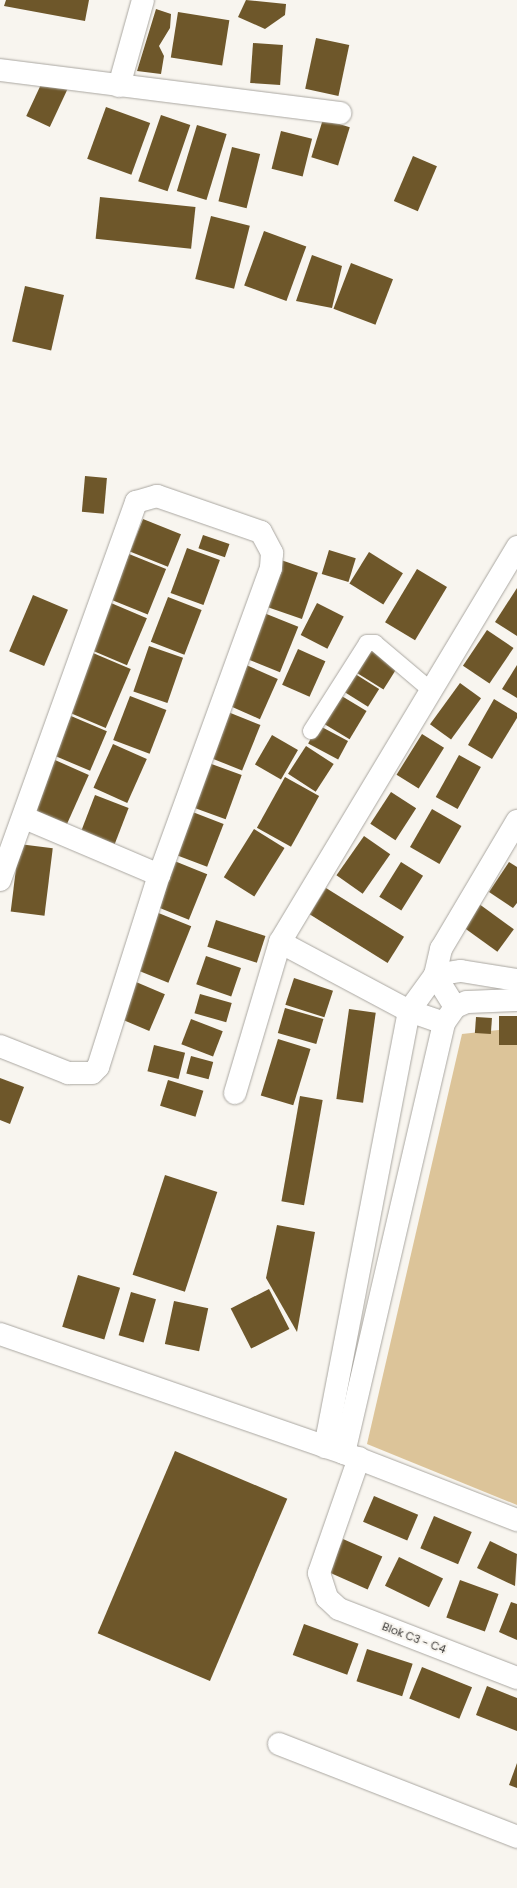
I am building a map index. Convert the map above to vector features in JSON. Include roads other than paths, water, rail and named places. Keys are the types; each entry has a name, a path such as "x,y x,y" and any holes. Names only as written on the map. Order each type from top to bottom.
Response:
{"street":[{"path":"119,86 143,0"},
{"path":"0,70 340,113"},
{"path":"0,880 25,818 136,502 157,496 261,532 272,553 271,568 159,875 95,1070 81,1075 68,1073 0,1046"},
{"path":"235,1094 280,942 433,692 517,547"},
{"path":"25,818 159,875"},
{"path":"343,1453 409,1011 436,975 441,949 453,924 517,821"},
{"path":"280,942 409,1011 450,1015 467,1002 517,1000"},
{"path":"436,975 461,971 517,980"},
{"path":"343,1453 450,1015 436,975"},
{"path":"0,1334 343,1453 517,1520"},
{"name":"Blok C3 - C4","path":"343,1453 319,1573 320,1585 326,1598 339,1609 517,1678"},
{"path":"279,1744 517,1837"}],"lane":[{"path":"311,731 367,643 375,643 433,692"}]}
